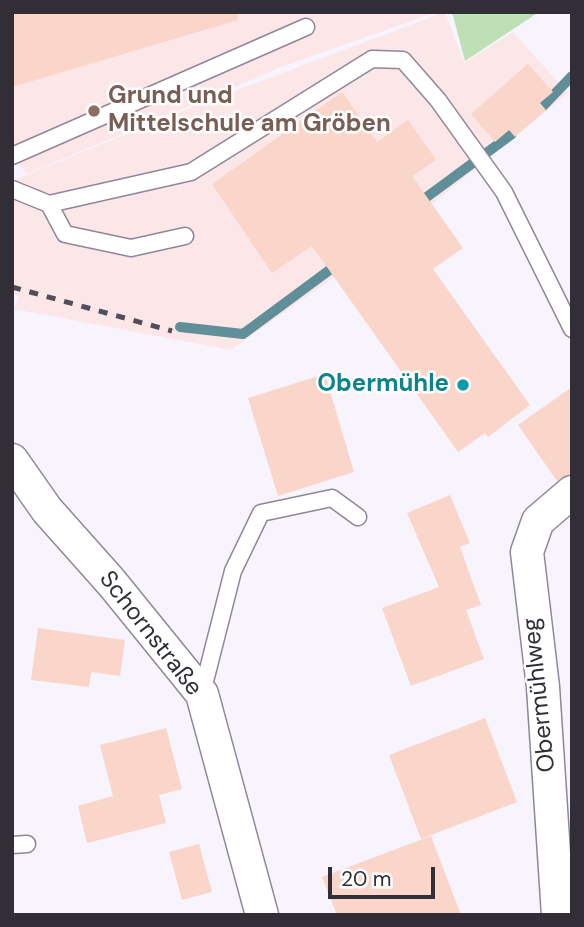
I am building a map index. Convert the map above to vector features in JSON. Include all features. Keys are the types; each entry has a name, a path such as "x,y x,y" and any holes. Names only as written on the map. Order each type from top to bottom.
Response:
{"street":[{"name":"Schornstraße","path":"12,460 47,510 112,583 202,694 262,915"},
{"name":"Obermühlweg","path":"558,915 543,687 527,552 538,521 572,492"}],"lane":[{"path":"12,156 306,27"},
{"path":"12,189 49,204 191,172 372,59 402,60 439,100 494,178 572,329"},
{"path":"49,204 65,234 131,248 185,236"},
{"path":"202,694 233,571 261,513 332,498 358,517"}],"shaded area":[{"name":"Grund und Mittelschule am Gröben","path":"12,12 437,12 284,66 27,174 12,156"},
{"path":"445,12 464,63 513,32 568,93 399,231 231,350 14,309 19,296 12,294 12,181 187,109"}],"green space":[{"path":"452,12 539,12 465,61"}],"building":[{"path":"12,12 237,12 238,20 12,87"},
{"path":"528,64 553,92 540,103 546,110 515,137 509,130 495,142 471,114"},
{"path":"342,92 377,142 408,120 436,160 412,176 463,248 433,269 530,405 488,437 485,433 458,452 312,246 272,273 212,184"},
{"path":"325,374 354,472 278,496 248,398"},
{"path":"572,387 572,474 557,481 518,425"},
{"path":"450,495 470,543 460,547 481,605 466,610 484,659 411,686 382,608 439,587 407,513"},
{"path":"38,628 125,640 120,676 91,672 89,687 31,680"},
{"path":"485,718 517,802 421,839 389,755"},
{"path":"166,728 182,789 159,795 166,823 87,843 78,806 113,796 100,745"},
{"path":"431,836 461,915 337,915 322,877"},
{"path":"199,844 212,892 182,900 169,852"}],"waterway":[{"path":"543,106 572,76"},
{"path":"416,205 512,134"},
{"path":"180,327 243,334 339,263"}],"railway":[{"path":"12,287 172,331"}],"place":[{"name":"Grund und Mittelschule am Gröben","path":"94,111"},
{"name":"Obermühle","path":"463,385"}]}
